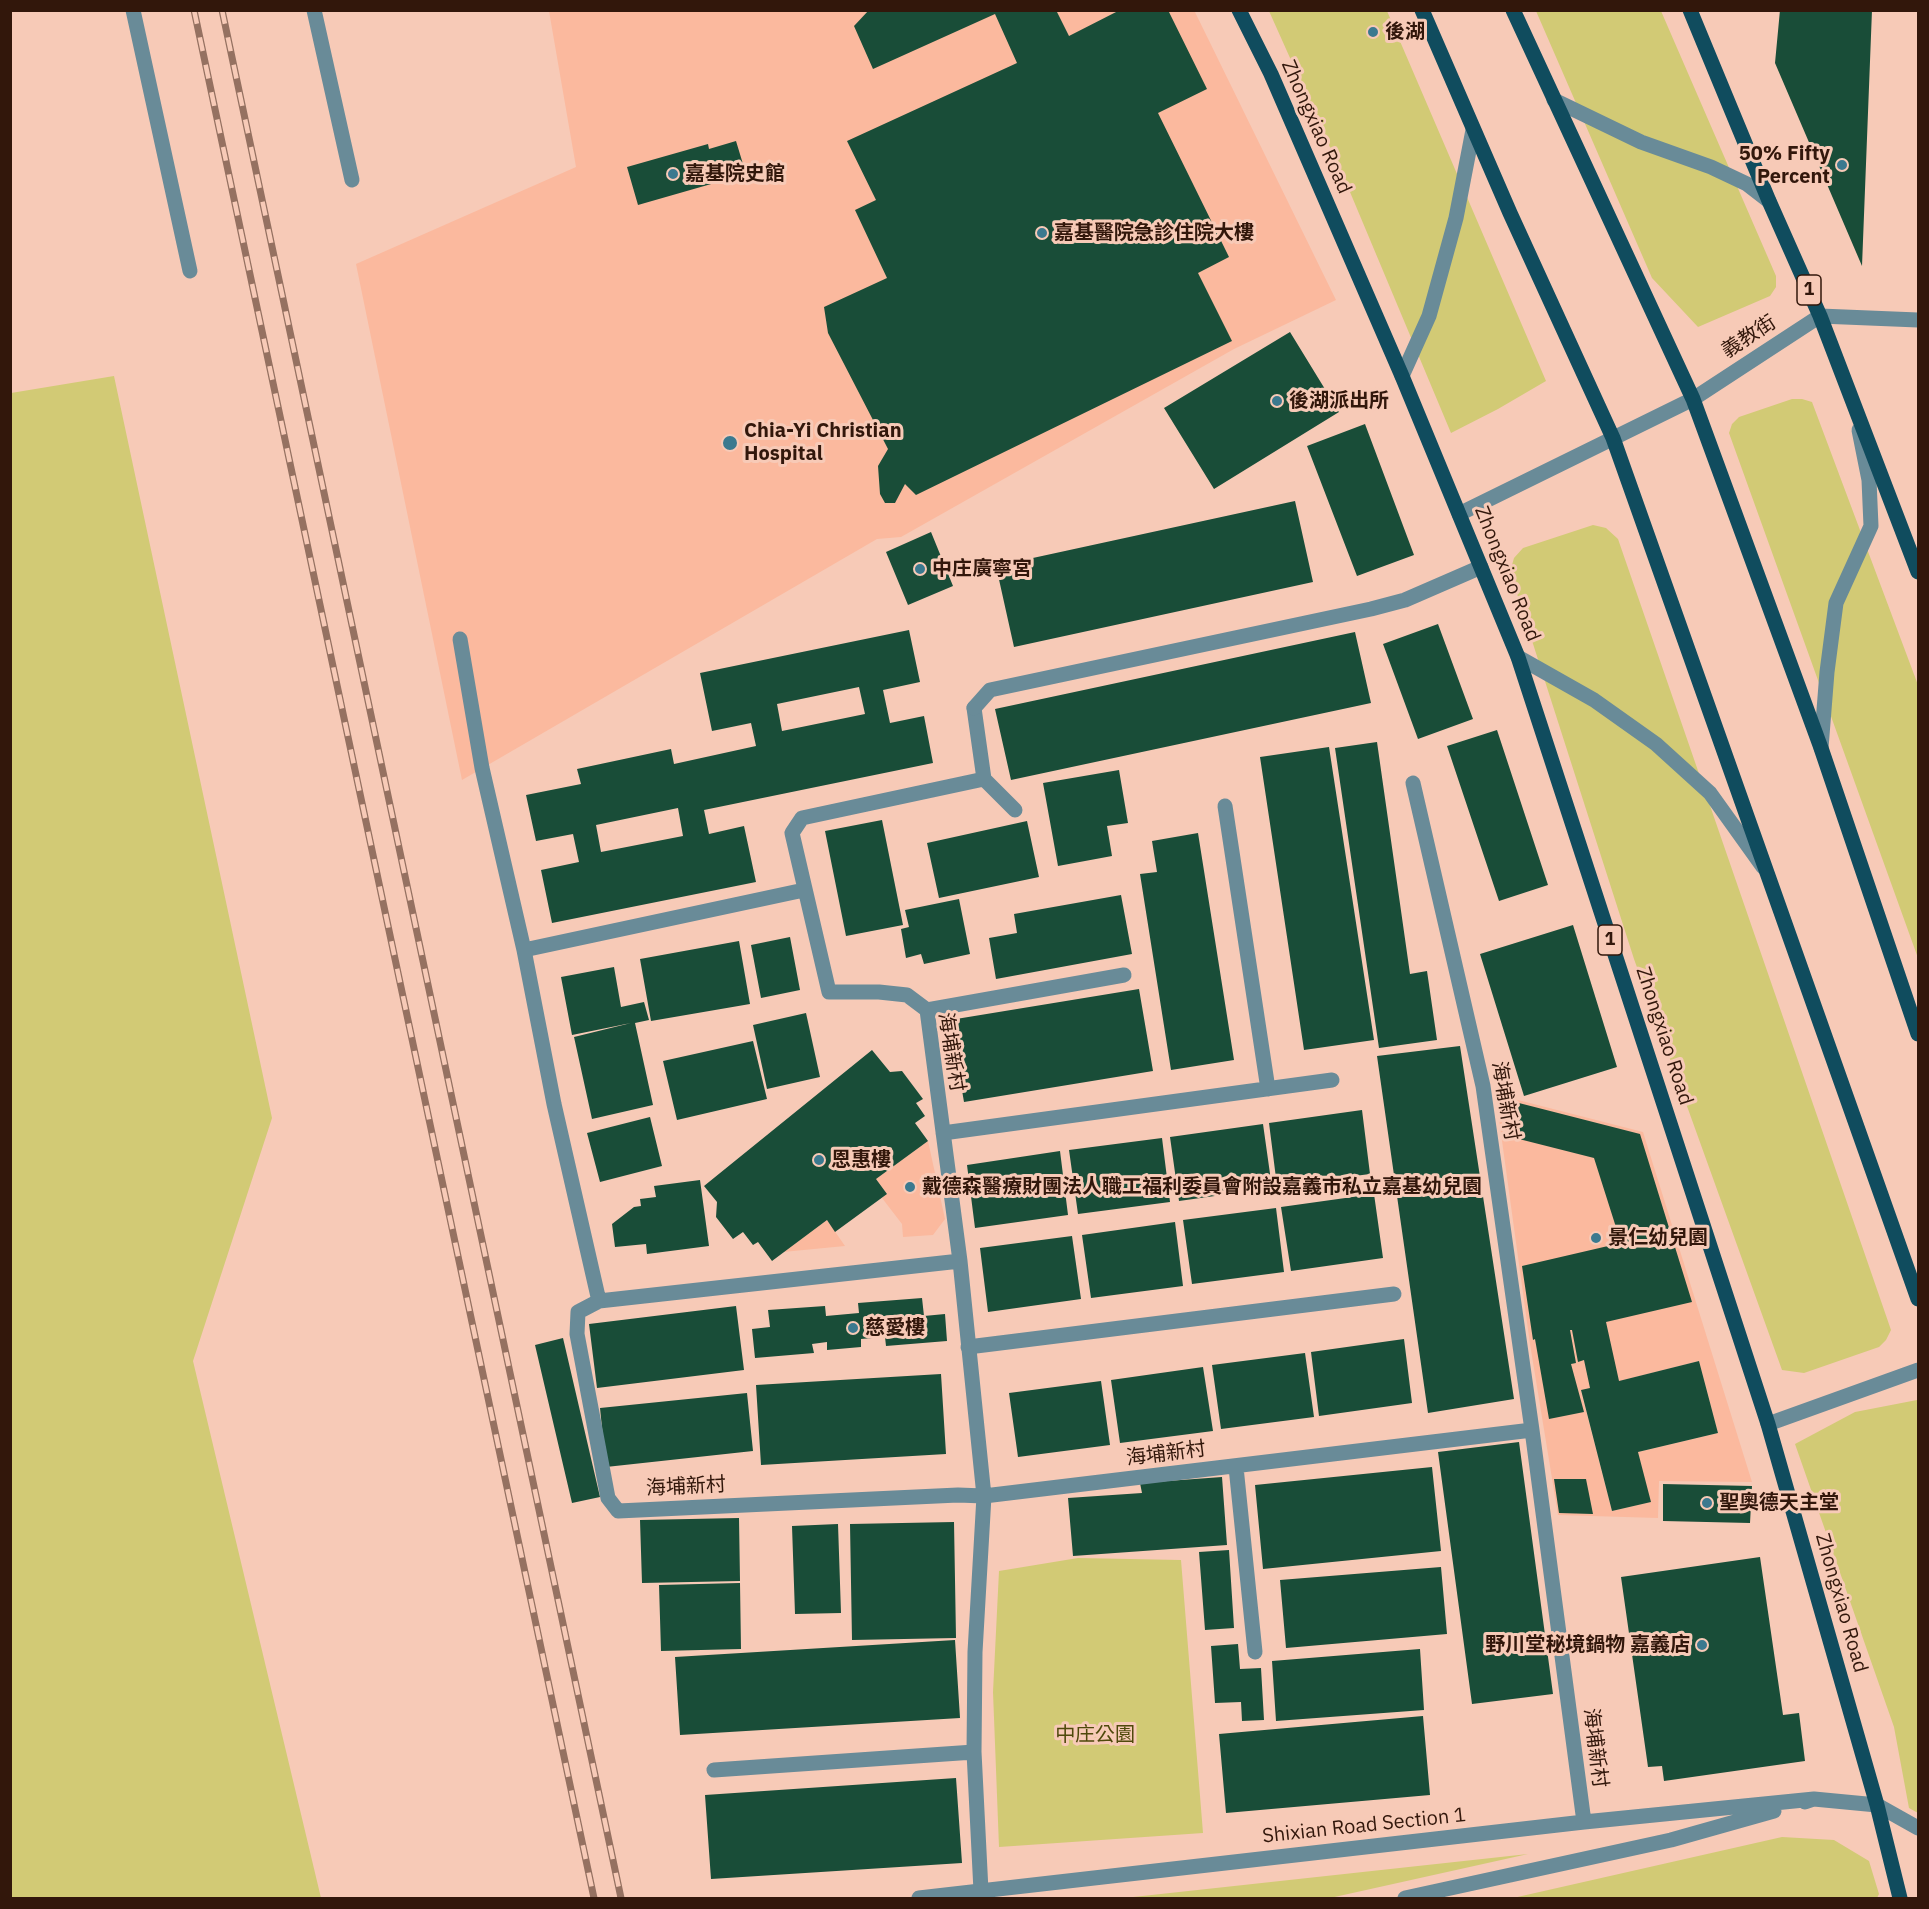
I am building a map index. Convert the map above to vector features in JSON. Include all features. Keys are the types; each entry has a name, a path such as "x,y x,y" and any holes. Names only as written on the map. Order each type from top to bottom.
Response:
{"main road":[{"name":"Zhongxiao Road","path":"1239,10 1271,74 1402,376 1518,657 1768,1424 1877,1805 1900,1899"},
{"path":"1422,10 1473,130 1613,438 1918,1299"},
{"path":"1513,10 1693,399 1821,748 1918,1034"},
{"name":"1","path":"1690,10 1769,201 1820,316 1918,572"}],"street":[{"path":"133,10 190,271"},
{"path":"314,10 352,180"},
{"path":"1554,100 1641,142 1711,167 1747,184 1769,201"},
{"path":"1402,376 1429,316 1456,218 1473,130"},
{"path":"1820,316 1918,320"},
{"name":"義教街","path":"1459,514 1693,399 1820,316"},
{"path":"1821,748 1827,672 1836,603 1871,526 1869,480 1855,406"},
{"path":"1015,810 984,779 974,708 990,690 1371,609 1405,600 1482,567"},
{"path":"460,639 482,768 524,950 554,1104 599,1301 960,1261"},
{"path":"1518,657 1594,700 1656,744 1710,793 1767,872"},
{"name":"海埔新村","path":"981,1891 974,1752 975,1652 984,1496 960,1261 927,1010 907,995 879,992 829,992 792,833 802,818 984,779"},
{"name":"海埔新村","path":"1413,783 1483,1086 1584,1822"},
{"path":"1225,806 1268,1089"},
{"path":"524,950 804,890"},
{"path":"927,1010 1124,975"},
{"path":"943,1133 1332,1080"},
{"path":"968,1347 1394,1294"},
{"name":"海埔新村","path":"599,1301 578,1312 577,1334 608,1498 618,1511 958,1495 984,1496 1532,1430"},
{"path":"1768,1424 1918,1370"},
{"path":"1236,1467 1255,1653"},
{"path":"714,1770 974,1752"},
{"name":"Shixian Road Section 1","path":"1405,1899 1671,1840 1814,1799"},
{"name":"Shixian Road Section 1","path":"919,1899 1584,1822 1814,1799 1877,1805 1918,1828"}],"shaded area":[{"name":"Chia-Yi Christian Hospital","path":"1194,10 1336,300 1234,349 901,537 877,539 462,780 356,264 576,167 549,11"},
{"name":"景仁幼兒園","path":"1514,1099 1643,1132 1752,1482 1659,1481 1658,1518 1558,1515 1530,1344 1499,1119","holes":["1699,1361 1718,1433 1638,1452 1650,1502 1612,1511 1581,1391"]},
{"name":"戴德森醫療財團法人職工福利委員會附設嘉義市私立嘉基幼兒園","path":"928,1141 945,1219 933,1235 903,1237 902,1224 882,1198 887,1194 876,1179"},
{"path":"827,1220 845,1246 783,1252"}],"green space":[{"path":"1269,11 1387,11 1546,381 1451,433 1350,192"},
{"path":"1536,11 1661,11 1776,276 1776,287 1770,296 1698,327 1652,278"},
{"path":"114,376 272,1118 193,1361 321,1898 11,1898 11,393"},
{"path":"1792,399 1812,402 1918,685 1918,958 1729,433 1732,424 1739,417"},
{"path":"1593,525 1606,528 1618,539 1891,1330 1879,1347 1804,1373 1782,1370 1634,959 1510,572 1514,558 1523,548"},
{"path":"1917,1400 1918,1813 1909,1808 1894,1727 1795,1444 1855,1412"},
{"name":"中庄公園","path":"1078,1558 1181,1560 1203,1833 999,1847 993,1692 999,1571"},
{"path":"1782,1837 1834,1840 1869,1861 1879,1894 1877,1898 1513,1898"},
{"path":"1528,1854 1330,1898 1124,1898"}],"building":[{"name":"嘉基醫院急診住院大樓","path":"869,10 1056,10 1069,36 1120,10 1168,10 1207,89 1158,113 1229,257 1198,273 1232,341 916,495 905,484 895,503 885,503 880,494 878,466 888,449 828,333 824,307 887,278 855,210 876,200 847,141 1017,63 995,14 873,69 854,26"},
{"name":"50% Fifty Percent","path":"1780,10 1872,10 1862,266 1775,63"},
{"name":"嘉基院史館","path":"736,141 746,174 638,205 627,167 708,144 709,149"},
{"path":"1290,332 1339,412 1214,489 1164,408"},
{"path":"1365,424 1414,555 1357,576 1307,446"},
{"path":"1295,501 1313,582 1014,647 996,566"},
{"path":"931,532 953,586 908,605 886,552"},
{"path":"1438,624 1473,719 1418,739 1383,644"},
{"path":"909,630 920,682 883,690 890,723 924,716 933,763 704,810 709,834 744,826 756,882 552,923 541,870 579,862 573,834 536,841 526,795 581,784 577,769 671,749 674,764 756,746 751,723 712,731 700,673","holes":["859,687 865,714 782,731 777,704","678,808 683,836 601,852 596,825"]},
{"path":"1355,632 1371,703 1011,780 995,709"},
{"path":"1497,730 1548,885 1499,901 1447,746"},
{"path":"1377,742 1410,974 1427,971 1437,1040 1379,1048 1335,748"},
{"path":"1329,747 1374,1040 1304,1050 1260,757"},
{"path":"1119,770 1128,823 1107,826 1112,856 1058,866 1043,783"},
{"path":"882,820 903,925 846,936 825,831"},
{"path":"1027,821 1039,877 939,898 927,843"},
{"path":"1198,833 1234,1060 1171,1070 1140,874 1157,872 1152,841"},
{"path":"1121,895 1132,954 996,979 989,938 1017,933 1014,914"},
{"path":"959,899 970,954 924,964 921,954 906,958 901,929 909,927 905,910"},
{"path":"1573,925 1617,1067 1524,1096 1480,954"},
{"path":"790,937 800,990 761,998 751,945"},
{"path":"739,941 750,1004 651,1021 640,959"},
{"path":"614,967 621,1007 644,1002 649,1020 635,1023 653,1105 592,1119 574,1037 631,1023 572,1035 561,977"},
{"path":"1139,989 1153,1071 964,1102 950,1020"},
{"path":"806,1013 820,1077 767,1089 753,1025"},
{"path":"753,1041 767,1099 677,1120 663,1061"},
{"path":"1460,1046 1514,1399 1428,1413 1377,1056"},
{"name":"恩惠樓","path":"872,1050 890,1072 902,1071 923,1099 916,1103 925,1116 915,1123 928,1141 876,1179 887,1194 835,1232 827,1220 772,1261 758,1242 753,1245 743,1232 733,1239 716,1217 717,1202 704,1186"},
{"path":"1515,1102 1640,1134 1692,1302 1606,1322 1619,1381 1699,1361 1718,1433 1638,1452 1651,1502 1612,1511 1581,1390 1590,1388 1584,1360 1578,1362 1572,1330 1570,1330 1576,1363 1571,1364 1584,1412 1549,1419 1535,1339 1533,1340 1522,1266 1621,1243 1594,1158 1515,1138"},
{"path":"1362,1110 1370,1174 1277,1186 1269,1123"},
{"path":"650,1117 662,1166 600,1182 587,1133"},
{"path":"1263,1124 1272,1188 1179,1201 1170,1137"},
{"path":"1162,1138 1170,1202 1078,1214 1069,1150"},
{"path":"1060,1151 1068,1215 975,1228 967,1165"},
{"path":"700,1180 709,1246 647,1254 646,1244 615,1247 612,1224 634,1207 641,1206 640,1199 656,1197 654,1186"},
{"path":"1374,1194 1383,1258 1291,1271 1281,1207"},
{"path":"1276,1208 1284,1272 1192,1284 1183,1220"},
{"path":"1175,1222 1183,1286 1091,1298 1082,1235"},
{"path":"1072,1236 1081,1299 988,1312 980,1248"},
{"name":"慈愛樓","path":"922,1298 924,1316 945,1314 947,1341 886,1346 885,1337 861,1339 861,1347 827,1350 827,1342 812,1344 814,1353 755,1358 752,1329 770,1327 768,1310 825,1306 826,1316 859,1313 858,1303"},
{"path":"736,1306 744,1370 597,1388 589,1324"},
{"path":"563,1338 600,1497 572,1503 535,1345"},
{"path":"1404,1339 1412,1403 1319,1416 1311,1352"},
{"path":"1305,1353 1314,1417 1221,1429 1212,1365"},
{"path":"1203,1367 1213,1431 1120,1443 1111,1380"},
{"path":"941,1374 946,1454 761,1465 756,1385"},
{"path":"1101,1381 1110,1445 1018,1457 1009,1393"},
{"path":"747,1393 753,1451 606,1467 600,1408"},
{"path":"1519,1442 1553,1694 1472,1704 1438,1452"},
{"path":"1432,1467 1441,1551 1263,1569 1255,1485"},
{"path":"1222,1477 1227,1545 1073,1556 1068,1498 1142,1493 1140,1483"},
{"path":"1554,1479 1586,1479 1593,1514 1559,1513"},
{"name":"聖奧德天主堂","path":"1663,1484 1752,1486 1750,1523 1663,1521"},
{"path":"739,1518 740,1581 642,1583 640,1520"},
{"path":"954,1522 956,1638 852,1640 850,1524"},
{"path":"838,1524 841,1613 795,1614 792,1526"},
{"path":"1229,1550 1234,1628 1205,1630 1199,1552"},
{"name":"野川堂秘境鍋物 嘉義店","path":"1760,1557 1783,1715 1799,1713 1805,1761 1664,1781 1662,1766 1648,1767 1621,1577"},
{"path":"1441,1567 1447,1634 1286,1648 1280,1580"},
{"path":"740,1583 741,1649 661,1651 659,1585"},
{"path":"955,1640 960,1718 680,1735 675,1657"},
{"path":"1238,1644 1240,1669 1261,1668 1264,1720 1242,1721 1241,1702 1215,1703 1211,1646"},
{"path":"1420,1649 1424,1710 1276,1721 1272,1661"},
{"path":"1423,1716 1430,1795 1226,1813 1219,1734"},
{"path":"956,1778 962,1863 711,1879 705,1795"}],"railway":[{"path":"194,10 594,1898"},
{"path":"222,10 621,1898"}],"place":[{"name":"後湖","path":"1373,32"},
{"name":"50% Fifty Percent","path":"1842,165"},
{"name":"嘉基院史館","path":"673,174"},
{"name":"嘉基醫院急診住院大樓","path":"1042,233"},
{"name":"後湖派出所","path":"1277,401"},
{"name":"Chia-Yi Christian Hospital","path":"730,443"},
{"name":"中庄廣寧宮","path":"920,569"},
{"name":"恩惠樓","path":"819,1160"},
{"name":"戴德森醫療財團法人職工福利委員會附設嘉義市私立嘉基幼兒園","path":"910,1187"},
{"name":"景仁幼兒園","path":"1596,1238"},
{"name":"慈愛樓","path":"853,1328"},
{"name":"聖奧德天主堂","path":"1707,1503"},
{"name":"野川堂秘境鍋物 嘉義店","path":"1702,1645"}]}
